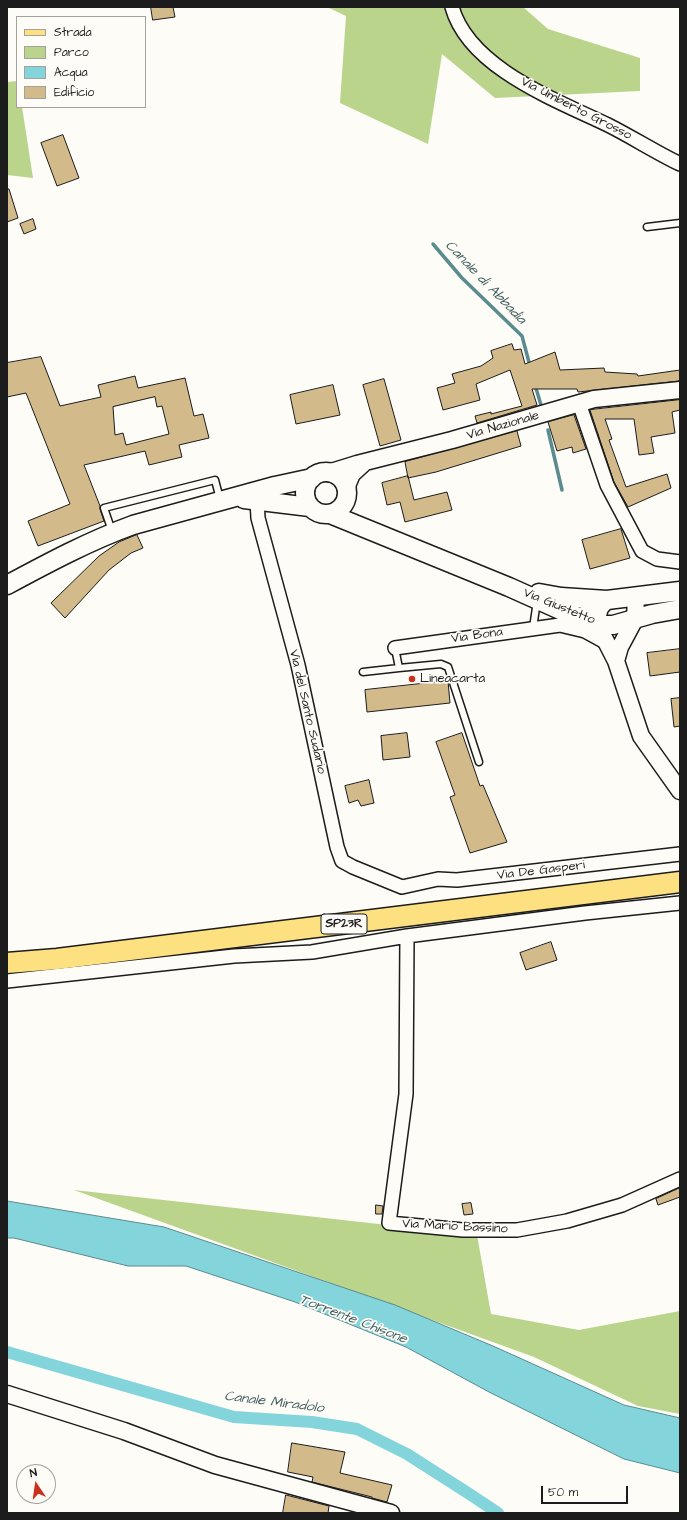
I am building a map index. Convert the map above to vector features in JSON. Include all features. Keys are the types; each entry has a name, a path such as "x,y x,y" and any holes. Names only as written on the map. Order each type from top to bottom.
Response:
{"main road":[{"path":"7,585 49,563 113,533 146,521 320,475 339,478 346,492 341,508 330,514 319,513 306,501 306,488 320,475"},
{"name":"Via Giustetto","path":"346,492 375,531"},
{"path":"227,499 257,500 310,506"},
{"name":"Via Giustetto","path":"330,514 375,531 602,625 613,625 652,614 680,609"},
{"name":"Via Giustetto","path":"509,587 561,598 606,600 680,591"},
{"name":"SP23R","path":"7,963 65,958 680,882"}],"street":[{"name":"Via Umberto Grosso","path":"452,7 455,20 475,47 503,70 539,93 607,124 662,156 680,164"},
{"name":"Via Nazionale","path":"320,475 452,440 594,399 680,390"},
{"path":"579,403 607,485 642,551 657,559 680,562"},
{"path":"346,492 352,474 366,462"},
{"name":"Via del Santo Sudario","path":"257,500 258,518 298,665 337,847 342,861 353,868 402,887"},
{"path":"616,661 620,647 635,619 636,596"},
{"path":"560,625 606,600"},
{"path":"606,600 600,608 596,622 616,661 641,736 680,791"},
{"path":"560,625 585,631 607,643"},
{"name":"Via Bona","path":"395,648 560,625"},
{"name":"Via De Gasperi","path":"402,887 438,879 457,880 680,854"},
{"path":"7,981 234,956 312,952 407,936 585,913 680,903"},
{"name":"Via Mario Bassino","path":"407,936 406,1094 388,1223 463,1230 517,1230 567,1221 622,1205 680,1178"},
{"path":"7,1394 124,1431 215,1465 391,1513"}],"lane":[{"path":"647,227 680,223"},
{"path":"113,533 104,508 215,480 227,499"},
{"path":"532,628 537,599"},
{"path":"395,648 399,668"},
{"path":"363,672 441,664 448,667 479,762"}],"green space":[{"path":"327,7 523,7 548,29 640,58 640,91 495,98 442,54 428,144 340,103 346,16"},
{"path":"16,81 16,108 22,108 33,178 7,175 7,82"},
{"path":"74,1190 477,1235 491,1314 579,1330 680,1311 680,1414 638,1406 534,1357"}],"water":[{"name":"Torrente Chisone","path":"7,1201 164,1227 395,1305 493,1346 624,1405 680,1418 680,1473 624,1459 489,1392 406,1347 295,1302 186,1266 128,1266 14,1238 7,1238"}],"building":[{"path":"151,7 173,7 175,17 153,20"},
{"path":"63,135 79,178 57,186 41,143"},
{"path":"7,189 9,189 18,218 7,222"},
{"path":"33,219 36,229 24,234 20,224"},
{"path":"512,344 514,350 521,349 525,364 555,352 560,370 604,368 605,372 637,374 638,376 680,370 680,381 578,392 577,389 532,389 537,405 477,423 475,416 491,412 491,414 522,406 510,370 476,384 480,400 443,410 437,388 455,383 452,374 481,366 493,358 491,351"},
{"path":"41,357 60,406 101,397 98,385 135,376 138,388 185,378 194,416 203,414 209,438 179,445 182,457 149,465 145,451 84,465 100,506 104,521 38,546 28,521 70,504 26,393 7,397 7,363","holes":["155,397 157,407 162,406 169,434 126,445 123,433 115,435 113,407"]},
{"path":"384,379 401,440 380,446 363,385"},
{"path":"333,385 340,415 296,424 290,395"},
{"path":"680,400 680,410 672,412 675,433 651,437 654,453 639,455 634,419 605,419 612,439 609,440 626,487 667,474 671,488 628,507 614,482 590,410"},
{"path":"574,415 586,449 573,453 572,447 557,451 548,422"},
{"path":"517,431 521,446 436,472 408,478 405,462"},
{"path":"408,476 414,500 447,492 452,510 405,522 400,502 387,505 382,483"},
{"path":"621,529 630,558 590,569 582,540"},
{"path":"137,535 143,548 131,553 109,570 65,618 51,603 99,556 119,542"},
{"path":"680,649 680,672 650,676 647,653"},
{"path":"448,681 450,703 367,712 365,690"},
{"path":"680,698 680,726 674,727 671,699"},
{"path":"407,733 410,757 383,760 381,736"},
{"path":"462,733 480,786 483,785 507,842 470,853 450,797 455,795 436,742"},
{"path":"369,780 374,803 361,806 358,800 349,803 345,786"},
{"path":"551,942 557,960 526,970 520,953"},
{"path":"680,1188 680,1197 658,1205 656,1199"},
{"path":"471,1203 473,1214 464,1215 462,1204"},
{"path":"376,1205 383,1206 382,1214 376,1214"},
{"path":"292,1443 345,1452 340,1473 392,1485 387,1502 312,1482 313,1477 288,1472"},
{"path":"286,1495 329,1506 328,1513 283,1513"}],"waterway":[{"name":"Canale di Abbadia","path":"433,244 462,278 522,336 530,366"},
{"name":"Canale di Abbadia","path":"535,385 541,405"},
{"name":"Canale di Abbadia","path":"548,430 562,490"},
{"name":"Canale Miradolo","path":"7,1352 234,1417 312,1422 357,1429 407,1454 498,1513"}],"place":[{"name":"Lineacarta","path":"412,679"}]}
